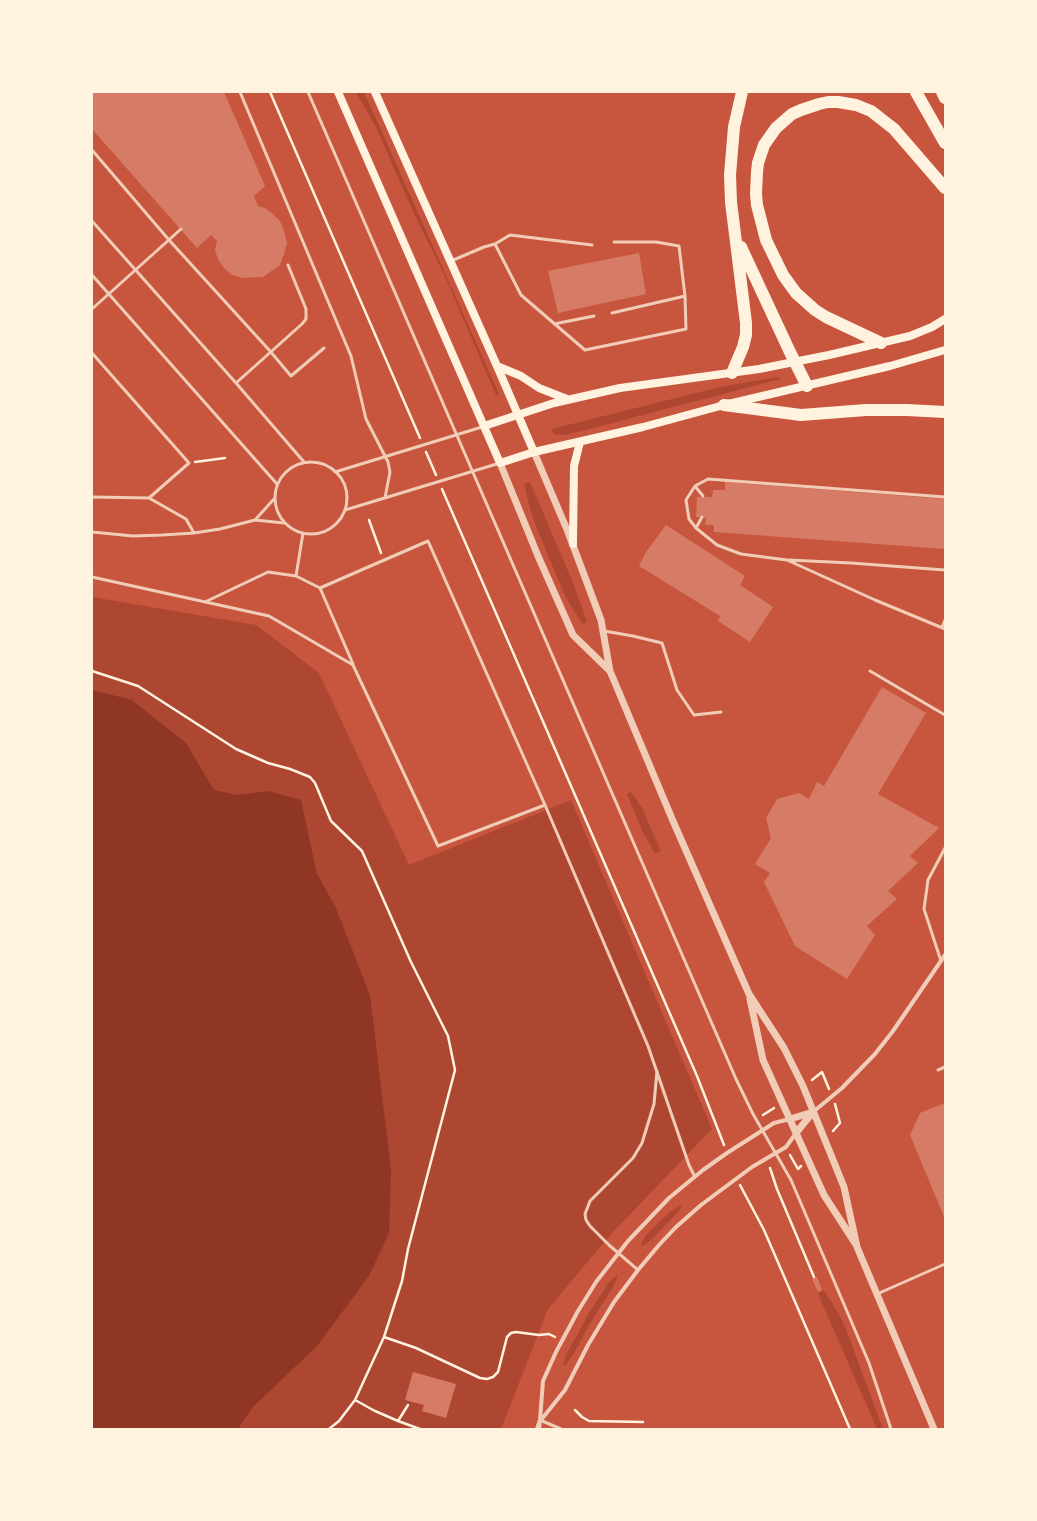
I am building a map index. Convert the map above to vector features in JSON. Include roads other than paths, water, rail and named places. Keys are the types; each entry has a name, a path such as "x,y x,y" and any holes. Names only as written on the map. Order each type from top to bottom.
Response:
{"highway":[{"path":"732,373 743,347 746,335 746,323 731,202 731,152 734,127 742,92"},
{"path":"916,92 945,143"},
{"path":"942,92 945,98"},
{"path":"881,343 826,317 796,293 783,275 766,240 756,194 757,172 762,149 769,136 792,114 819,104 838,102 847,103 868,110 886,122 945,188"},
{"path":"736,237 807,386"},
{"path":"724,405 801,415 866,410 945,412"}],"main road":[{"path":"338,92 500,463 534,452 643,428 724,405 890,366 945,350"},
{"path":"375,92 451,261 534,452"},
{"path":"484,426 567,400 632,386 795,363 881,343 927,330 945,319"},
{"path":"497,366 521,376 539,388 567,400"},
{"path":"573,544 574,466 580,442"}],"street":[{"path":"534,452 573,544 602,620 610,671 673,821 749,994 784,1048 803,1086 844,1187 857,1247"},
{"path":"500,463 538,556 573,635 610,671"},
{"path":"540,1420 565,1390 602,1322 638,1270 659,1245 688,1215 752,1167 786,1147 813,1112 842,1088 875,1054 893,1031 945,955"},
{"path":"749,994 763,1060 824,1196 857,1247 934,1429"},
{"path":"539,1429 543,1381 578,1311 596,1282 618,1253 656,1211 695,1176 727,1153 774,1123 813,1112"}],"lane":[{"path":"240,92 352,356 366,419 386,456 390,472 385,498"},
{"path":"308,92 736,1080 762,1130 791,1180 848,1312 873,1374 892,1429"},
{"path":"92,150 169,240 291,376 324,348"},
{"path":"92,221 304,462"},
{"path":"92,309 181,229"},
{"path":"451,261 495,244 510,235 592,245"},
{"path":"495,244 521,295 585,350 686,330 685,296 679,246 656,242 614,242"},
{"path":"236,383 302,324 307,316 306,309 288,265"},
{"path":"92,275 277,484"},
{"path":"612,312 685,296"},
{"path":"554,324 594,316"},
{"path":"92,353 189,462 149,498"},
{"path":"335,472 484,426"},
{"path":"304,462 315,462 326,465 342,480 346,490 347,500 345,510 340,520 323,532 313,534 303,533 292,529 284,522 279,516 274,499 277,484 282,476 288,470 304,462"},
{"path":"345,510 500,463"},
{"path":"945,497 708,479 695,486 686,500 689,519 696,528 717,545 740,554 787,560 945,570"},
{"path":"695,486 703,496"},
{"path":"92,497 149,498 186,519 194,533"},
{"path":"255,520 274,499"},
{"path":"696,528 702,517"},
{"path":"92,532 133,536 194,533 220,529 255,520 284,522"},
{"path":"296,576 303,533"},
{"path":"320,588 428,541 544,805 657,1069 689,1165 695,1176"},
{"path":"787,560 874,600 943,628 945,620"},
{"path":"205,602 268,572 296,576 320,588 353,665 438,846 544,805"},
{"path":"92,577 269,616 353,665"},
{"path":"603,631 662,643 677,690 694,715 721,712"},
{"path":"870,670 945,715"},
{"path":"941,961 924,909 928,880 945,848"},
{"path":"938,1070 945,1067"},
{"path":"638,1270 590,1226 586,1220 586,1209 590,1201 633,1158 642,1142 654,1104 657,1069"},
{"path":"878,1294 945,1264"},
{"path":"540,1420 561,1429"}]}
